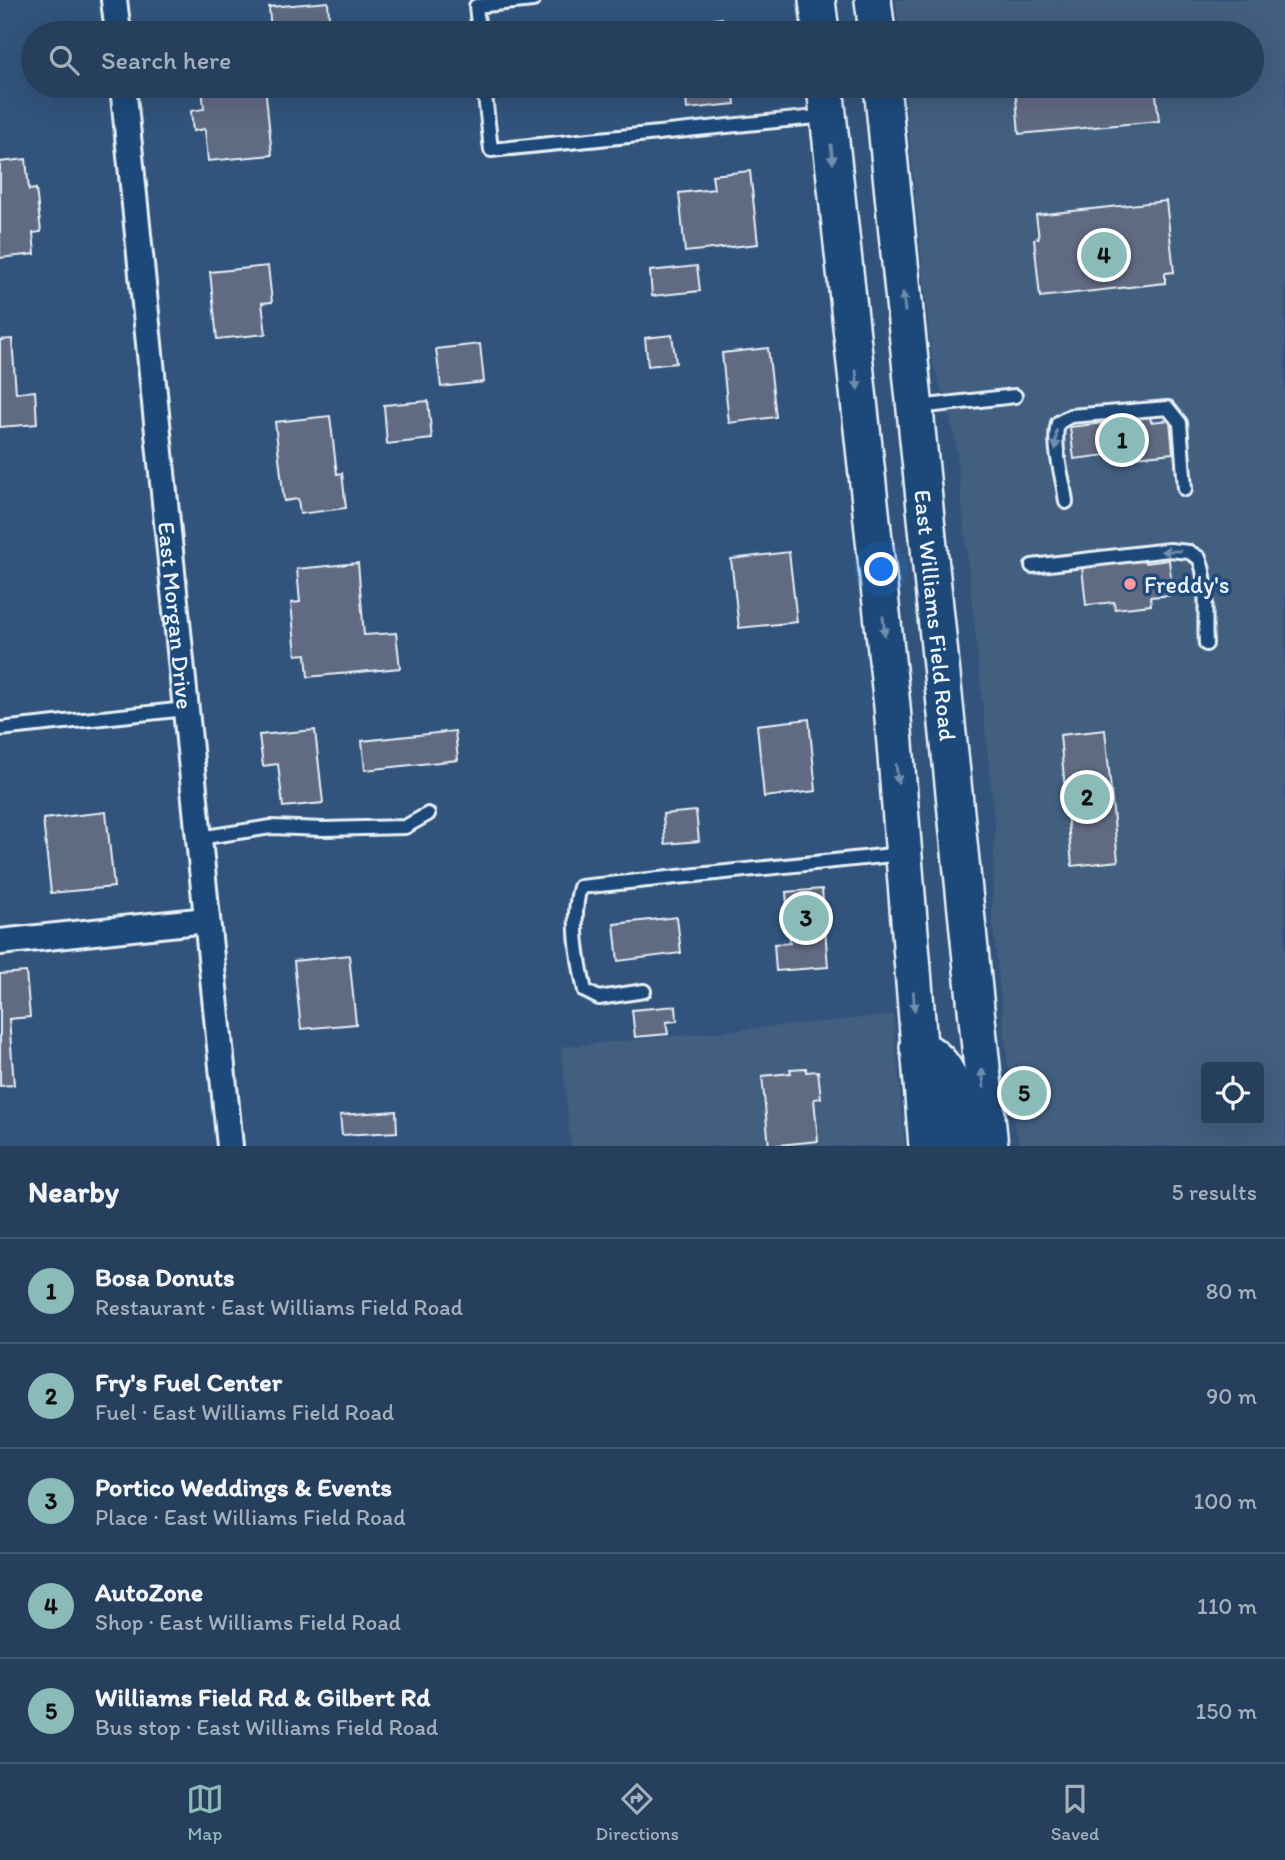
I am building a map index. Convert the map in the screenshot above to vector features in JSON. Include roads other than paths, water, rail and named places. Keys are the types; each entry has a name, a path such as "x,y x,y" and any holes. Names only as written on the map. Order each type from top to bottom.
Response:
{"main road":[{"path":"817,0 820,21"},
{"path":"873,0 876,21"},
{"name":"East Williams Field Road","path":"883,98 990,1146"},
{"path":"827,101 892,706 927,1146"},
{"path":"892,706 945,702"},
{"path":"918,1047 944,1064 950,1079 957,1146"}],"street":[{"path":"114,0 117,21"},
{"name":"East Morgan Drive","path":"124,98 230,1146"},
{"path":"0,942 207,919"}],"lane":[{"path":"478,21 476,6 533,0"},
{"path":"485,98 491,150 827,101"},
{"path":"915,407 1014,396"},
{"path":"1066,502 1062,468 1054,439 1058,423 1069,416 1168,408 1180,423 1185,489"},
{"path":"1032,566 1169,550 1189,552 1199,558 1206,581 1203,594 1206,644"},
{"path":"0,729 186,709"},
{"path":"199,838 271,827 405,827 428,814"},
{"path":"644,991 599,998 585,991 576,920 580,887 904,854"}],"place":[{"name":"AutoZone","path":"1104,255"},
{"name":"Bosa Donuts","path":"1122,440"},
{"name":"Freddy's","path":"1130,584"},
{"name":"Fry's Fuel Center","path":"1087,797"},
{"name":"Portico Weddings & Events","path":"806,918"},
{"name":"Williams Field Rd & Gilbert Rd","path":"1024,1093"}]}
